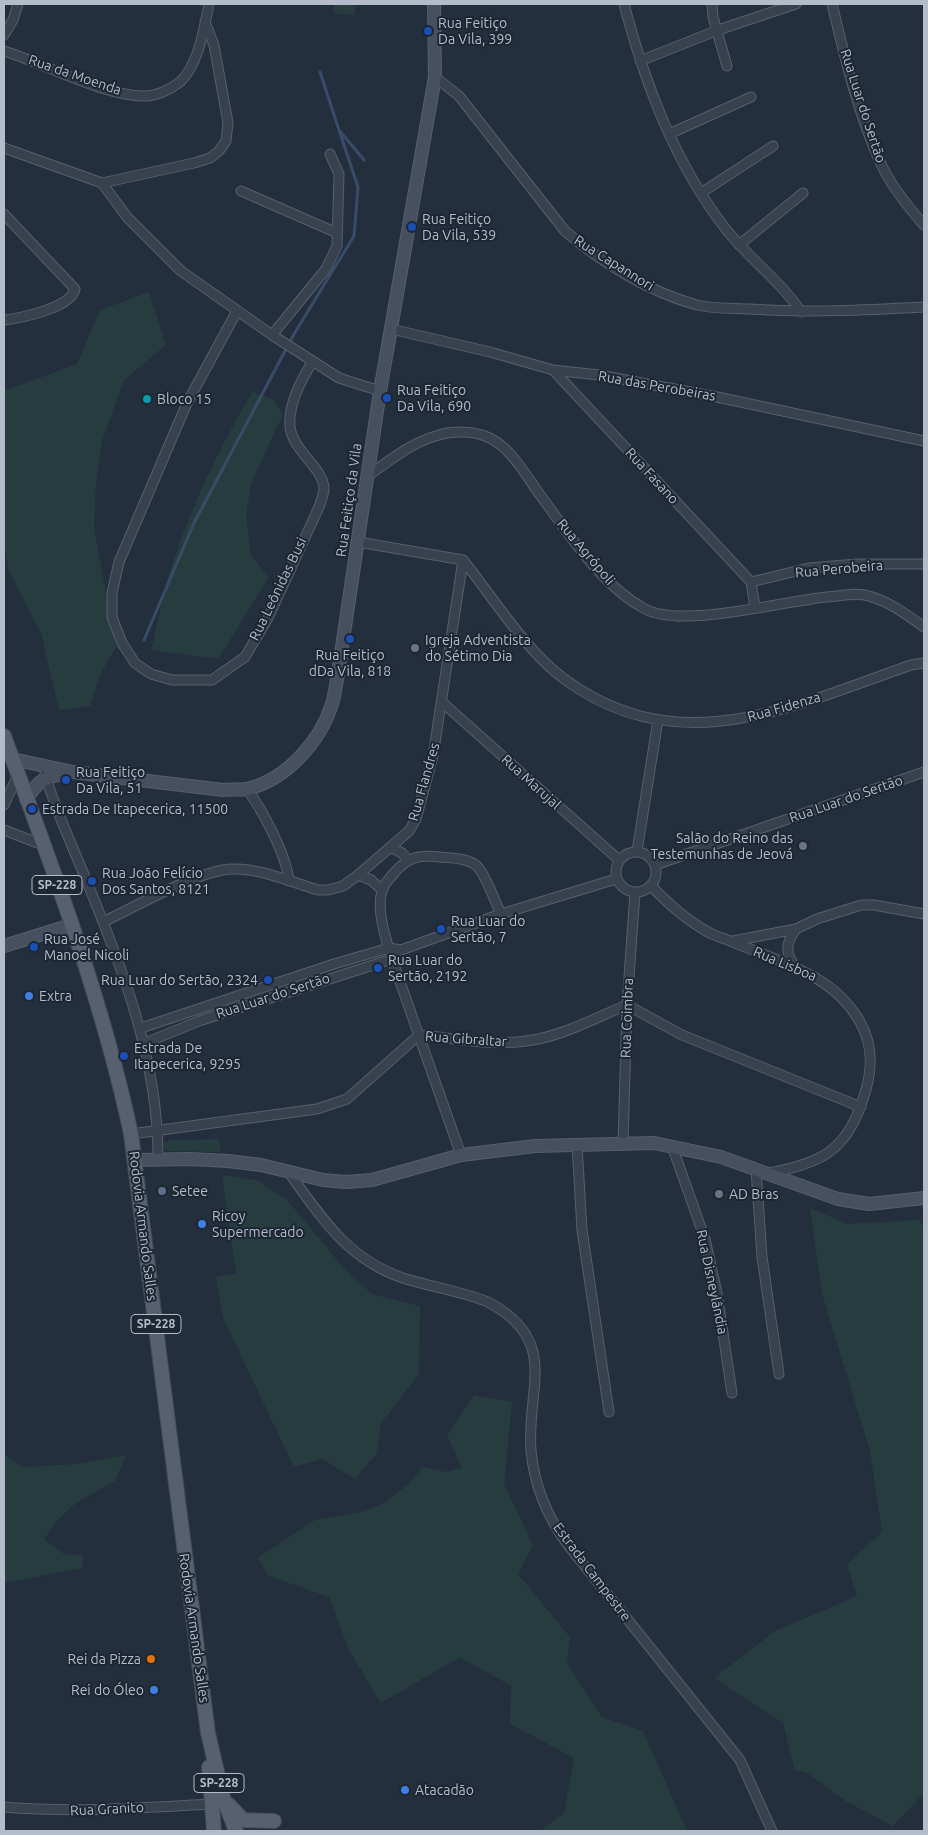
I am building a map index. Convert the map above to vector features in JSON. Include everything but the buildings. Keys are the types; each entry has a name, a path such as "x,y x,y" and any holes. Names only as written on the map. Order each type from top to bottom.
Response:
{"main road":[{"name":"Rodovia Armando Salles","path":"4,736 43,845 117,1070 131,1134 136,1160 173,1475 208,1733 223,1797 236,1831"},
{"name":"Rodovia Armando Salles","path":"208,1733 210,1804 214,1831"},
{"path":"223,1797 243,1820 274,1821 263,1831"},
{"path":"210,1804 217,1811 224,1831"}],"street":[{"path":"4,35 13,20 18,4"},
{"name":"Rua da Moenda","path":"4,51 96,85 119,92 147,96 167,90 181,81 190,68 209,4"},
{"name":"Rua Feitiço da Vila","path":"12,759 44,770 223,790 246,789 274,778 289,767 319,732 332,705 380,391 435,78 434,4"},
{"path":"624,4 652,98 701,193 739,245 783,288 801,312"},
{"path":"712,4 727,66"},
{"path":"640,61 718,30 796,4"},
{"name":"Rua Luar do Sertão","path":"832,4 845,58 882,167 924,225"},
{"path":"4,148 102,183 210,158 219,152 226,141 228,123 214,45 205,22"},
{"name":"Rua Capannori","path":"435,78 459,96 565,231 652,288 698,305 801,312 924,307"},
{"path":"669,134 751,97"},
{"path":"701,193 773,146"},
{"path":"272,335 326,269 336,246 339,174 330,154"},
{"path":"102,183 127,217 181,271 312,362 339,378 380,391"},
{"path":"241,191 337,233"},
{"path":"739,245 803,193"},
{"path":"4,214 74,289 73,295 66,302 4,320"},
{"name":"Rua Leônidas Busi","path":"237,310 187,403 119,562 112,593 112,617 122,643 135,663 151,674 172,680 212,680 245,656 268,618 319,507 324,488 322,480 299,448 290,429 292,404 312,362"},
{"name":"Rua das Perobeiras","path":"391,329 490,352 553,370 599,375 718,397 924,441"},
{"name":"Rua Fasano","path":"553,370 751,582"},
{"name":"Rua Agrópoli","path":"368,476 410,446 440,434 466,433 485,436 497,443 515,460 596,568 632,602 647,610 677,618 854,594 892,604 924,627"},
{"path":"358,542 463,560"},
{"name":"Rua Flandres","path":"103,922 203,875 218,871 245,870 318,890 328,890 342,886 392,848 409,831 416,819 433,756 443,703 463,560"},
{"name":"Rua Fidenza","path":"463,560 530,645 562,678 592,697 626,711 658,720 710,722 769,714 911,665 924,663"},
{"name":"Rua Perobeira","path":"751,582 809,568 857,564 924,564"},
{"path":"751,582 755,607"},
{"name":"Rua Marujal","path":"443,703 619,860"},
{"path":"637,851 658,720"},
{"path":"26,800 44,770"},
{"path":"44,770 103,922 141,1028 158,1130 158,1160"},
{"name":"Rua Luar do Sertão","path":"655,865 924,772"},
{"path":"4,805 18,775"},
{"path":"246,789 276,844 289,881"},
{"path":"4,830 43,845"},
{"path":"392,848 402,852 407,859"},
{"path":"637,851 648,856 655,865 656,876 651,886 643,891 627,891 616,878 615,869 619,860 625,854 637,851"},
{"path":"461,1155 392,959 382,912 382,890 407,859 424,856 471,862 480,870 501,914"},
{"path":"358,875 371,880 382,890"},
{"name":"Rua Luar do Sertão","path":"145,1043 176,1029 392,959 400,950 501,914 616,878"},
{"name":"Rua Lisboa","path":"651,886 672,907 711,934 796,968 833,988 849,1004 864,1028 870,1051 871,1066 868,1086 861,1107 847,1135 835,1150 806,1165 770,1173"},
{"name":"Rua Coimbra","path":"623,1143 627,1005 635,892"},
{"path":"732,941 796,929 818,919 862,905 874,905 924,914"},
{"path":"4,946 70,925"},
{"path":"796,929 787,946 787,955 796,968"},
{"name":"Rua Luar do Sertão","path":"141,1028 334,964 389,948 400,950"},
{"path":"221,1002 226,1012"},
{"path":"627,1005 682,1035 861,1107"},
{"name":"Rua Gibraltar","path":"131,1134 317,1109 347,1099 419,1035 504,1043 526,1041 544,1038 627,1005"},
{"path":"136,1160 228,1161 288,1171 323,1180 346,1182 372,1180 461,1155 535,1146 623,1143 672,1146 721,1157 770,1173 809,1190 852,1202 887,1203 924,1198"},
{"path":"577,1144 582,1230 609,1412"},
{"name":"Rua Disneylândia","path":"672,1146 706,1239 717,1293 732,1393"},
{"path":"756,1169 761,1249 779,1374"},
{"name":"Estrada Campestre","path":"288,1171 328,1227 354,1252 378,1267 402,1278 488,1302 519,1326 528,1340 535,1358 536,1374 531,1450 538,1486 547,1509 568,1545 740,1760 772,1831"},
{"name":"Rua Granito","path":"4,1807 49,1811 85,1811 210,1804"}],"green space":[{"path":"334,4 355,4 355,15 334,14"},
{"path":"149,292 166,345 124,380 102,441 96,485 94,528 116,647 100,675 90,706 59,710 41,633 9,572 4,540 4,391 77,364 100,310"},
{"path":"252,392 273,399 283,414 251,484 246,516 251,556 269,577 218,659 151,650 163,596 188,520 218,455"},
{"path":"219,1139 220,1152 169,1151 165,1149 163,1143 172,1140"},
{"path":"222,1175 257,1180 288,1201 342,1266 372,1294 420,1306 419,1374 381,1423 377,1453 355,1479 322,1459 294,1467 223,1318 216,1277 236,1273"},
{"path":"810,1208 847,1224 920,1220 924,1232 924,1793 893,1826 847,1802 807,1773 795,1770 783,1723 714,1678 775,1631 857,1596 847,1564 882,1532 870,1451 822,1294"},
{"path":"474,1395 512,1402 504,1484 533,1545 518,1574 570,1637 567,1664 602,1717 643,1731 687,1831 540,1831 564,1813 574,1758 510,1724 511,1686 460,1657 381,1703 349,1650 329,1597 269,1576 257,1558 315,1520 366,1511 385,1502 407,1485 423,1467 446,1472 462,1468 447,1435"},
{"path":"4,1454 23,1467 76,1464 126,1455 115,1481 76,1503 57,1521 44,1539 64,1554 83,1555 82,1568 4,1583"}],"waterway":[{"path":"320,72 339,130 364,160"},
{"path":"144,640 194,523 294,334 354,236 358,187 339,130"}],"place":[{"name":"Rua Feitiço Da Vila, 399","path":"428,31"},
{"name":"Rua Feitiço Da Vila, 539","path":"412,227"},
{"name":"Rua Feitiço Da Vila, 690","path":"387,398"},
{"name":"Bloco 15","path":"147,399"},
{"name":"Rua Feitiço dDa Vila, 818","path":"350,639"},
{"name":"Igreja Adventista do Sétimo Dia","path":"415,648"},
{"name":"Rua Feitiço Da Vila, 51","path":"66,780"},
{"name":"Estrada De Itapecerica, 11500","path":"32,809"},
{"name":"Salão do Reino das Testemunhas de Jeová","path":"803,846"},
{"name":"Rua João Felício Dos Santos, 8121","path":"92,881"},
{"name":"Rua Luar do Sertão, 7","path":"441,929"},
{"name":"Rua José Manoel Nicoli","path":"34,947"},
{"name":"Rua Luar do Sertão, 2192","path":"378,968"},
{"name":"Rua Luar do Sertão, 2324","path":"268,980"},
{"name":"Extra","path":"29,996"},
{"name":"Estrada De Itapecerica, 9295","path":"124,1056"},
{"name":"Setee","path":"162,1191"},
{"name":"AD Bras","path":"719,1194"},
{"name":"Ricoy Supermercado","path":"202,1224"},
{"name":"Rei da Pizza","path":"151,1659"},
{"name":"Rei do Óleo","path":"154,1690"},
{"name":"Atacadão","path":"405,1790"}]}
